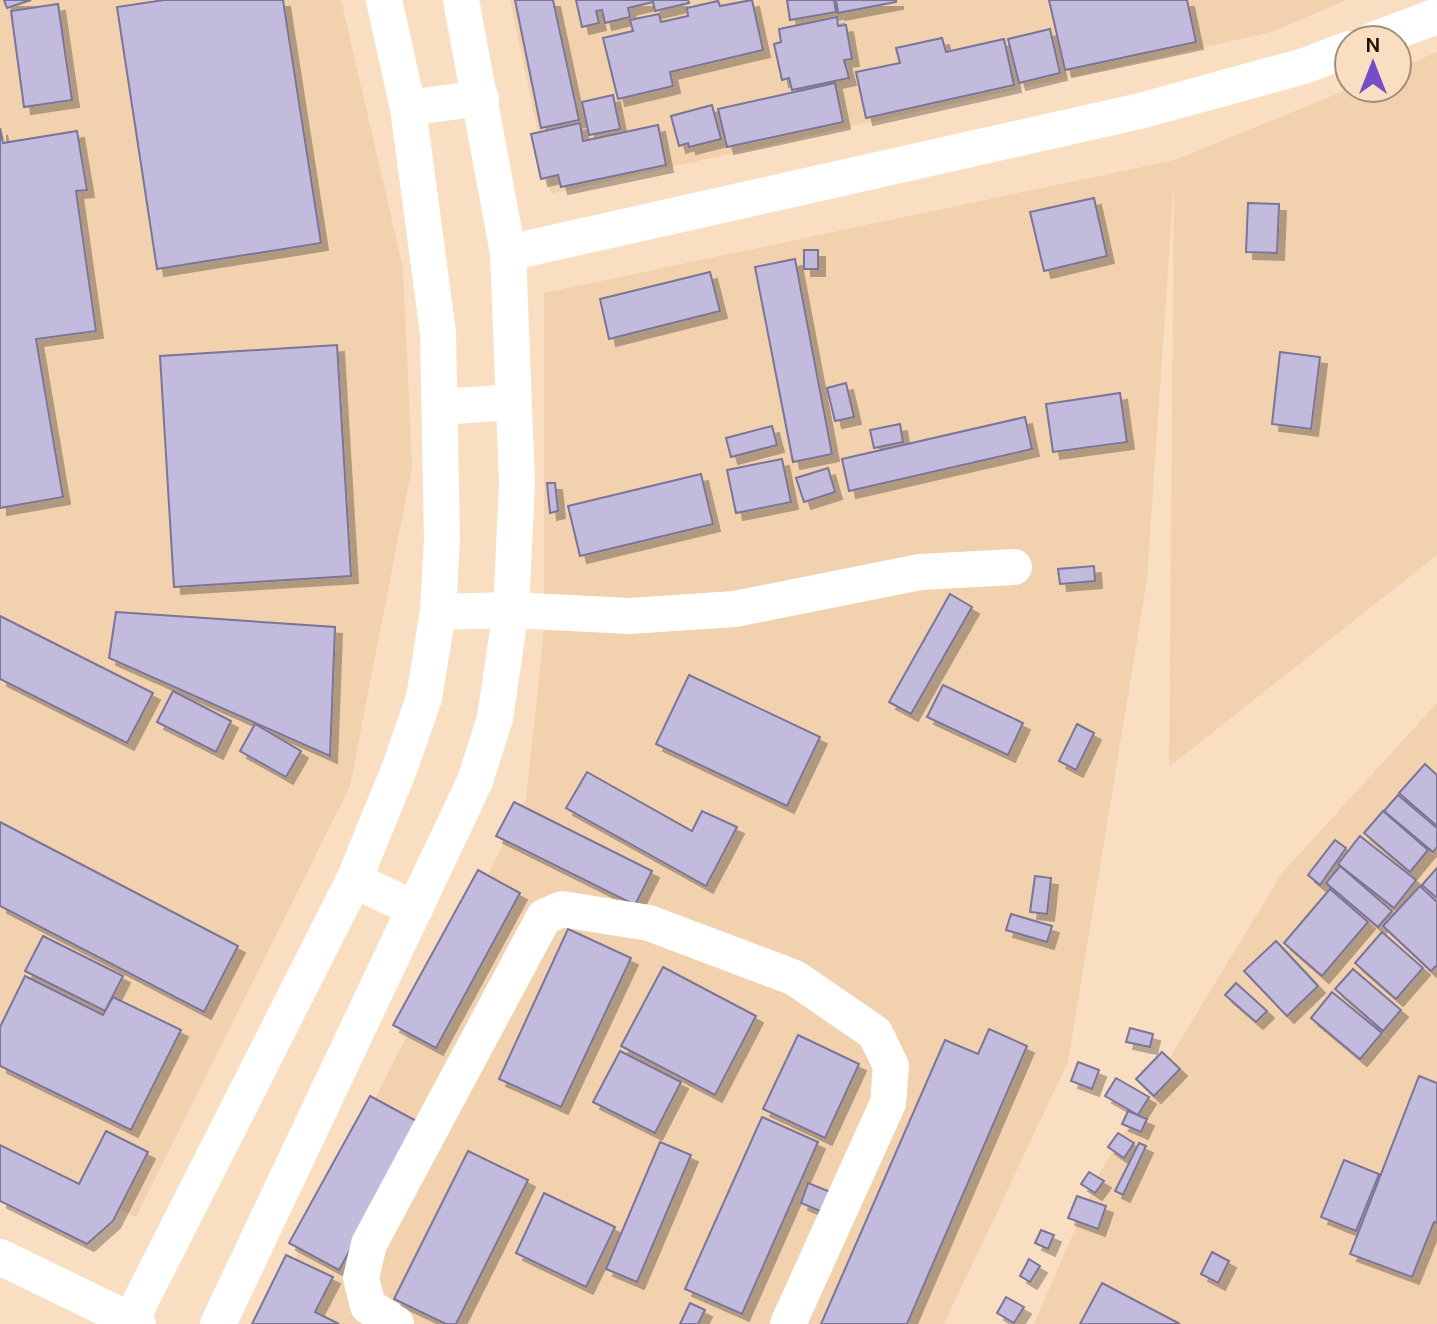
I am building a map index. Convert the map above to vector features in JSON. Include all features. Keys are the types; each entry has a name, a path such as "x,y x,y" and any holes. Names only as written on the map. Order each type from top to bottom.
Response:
{"street":[{"path":"0,1257 135,1322 354,880 424,698 438,612 442,539 438,333 408,108 384,0"},
{"path":"218,1324 475,781 491,730 511,610 517,483 508,253 461,0"},
{"path":"1413,25 1437,16"},
{"path":"508,253 1140,111 1304,66 1333,55"},
{"path":"408,108 481,98"},
{"path":"441,407 513,402"},
{"path":"438,612 511,610 629,616 735,609 920,572 1014,567"},
{"path":"354,880 415,909"},
{"path":"396,1324 368,1306 361,1278 369,1244 544,917 562,909 649,923 795,978 875,1033 891,1066 888,1103 788,1324"}],"shaded area":[{"path":"0,0 341,0 403,268 412,467 350,786 136,1217 0,1150"},
{"path":"510,0 1346,0 1272,32 551,194"},
{"path":"1437,52 1437,555 1169,767 1174,181 1147,580 1068,1062 944,1324 262,1324 526,799 544,631 544,293 1175,160 1333,95 1333,104 1413,104 1413,62"},
{"path":"1437,703 1437,1324 1034,1324 1099,1174 1282,873"}],"building":[{"path":"4,0 31,0 7,8"},
{"path":"164,0 283,0 321,243 157,269 117,7"},
{"path":"515,0 553,0 579,120 541,128"},
{"path":"576,0 688,0 689,3 655,11 653,2 628,8 630,17 605,23 602,10 596,11 599,23 582,27"},
{"path":"752,0 763,50 670,72 673,86 618,99 603,38 633,31 630,20 659,14 661,22 688,16 687,8 718,1 720,6"},
{"path":"787,0 834,0 836,12 790,20"},
{"path":"836,0 896,0 896,2 838,13"},
{"path":"1049,0 1187,0 1196,42 1065,70"},
{"path":"58,4 72,100 24,107 11,11"},
{"path":"837,17 838,26 846,25 852,59 844,60 849,78 792,90 789,78 782,80 774,44 781,42 779,29"},
{"path":"1050,29 1060,73 1019,83 1008,39"},
{"path":"942,38 946,52 1004,39 1014,85 866,118 856,72 900,63 896,48"},
{"path":"835,83 843,122 727,147 718,109"},
{"path":"613,95 620,129 589,135 582,102"},
{"path":"712,105 721,139 689,147 688,143 679,146 671,116"},
{"path":"580,123 583,141 658,125 666,165 561,187 558,175 541,179 531,134"},
{"path":"0,128 3,143 77,131 87,190 76,191 96,331 36,339 63,497 0,508"},
{"path":"1094,198 1107,256 1044,271 1030,212"},
{"path":"1248,203 1279,204 1277,253 1246,252"},
{"path":"804,250 818,250 818,269 804,269"},
{"path":"795,259 832,454 793,462 755,267"},
{"path":"710,272 720,311 609,339 600,299"},
{"path":"337,345 351,576 174,587 160,356"},
{"path":"1280,352 1320,357 1311,429 1272,424"},
{"path":"846,383 854,417 835,421 827,388"},
{"path":"1120,393 1127,442 1053,452 1046,404"},
{"path":"1025,417 1032,449 849,491 842,459"},
{"path":"900,424 903,442 874,448 870,430"},
{"path":"772,426 777,445 731,457 726,438"},
{"path":"782,459 791,502 736,513 727,470"},
{"path":"828,468 835,492 804,502 796,478"},
{"path":"701,474 713,524 580,556 568,506"},
{"path":"547,483 555,483 558,511 550,513"},
{"path":"1094,566 1095,581 1060,584 1058,569"},
{"path":"950,594 972,607 911,714 889,702"},
{"path":"116,612 335,627 330,756 109,658"},
{"path":"0,616 153,693 127,743 0,679"},
{"path":"689,675 820,737 787,806 656,744"},
{"path":"943,685 1023,723 1008,755 927,717"},
{"path":"173,691 231,721 216,752 157,722"},
{"path":"255,724 301,751 286,777 240,751"},
{"path":"1077,724 1094,733 1076,770 1059,761"},
{"path":"1425,764 1437,775 1437,826 1399,793"},
{"path":"587,772 692,831 702,811 737,827 706,886 566,808"},
{"path":"1398,795 1437,828 1437,847 1433,852 1384,811"},
{"path":"514,802 652,871 635,905 496,836"},
{"path":"1383,811 1428,850 1410,872 1364,833"},
{"path":"0,822 238,946 204,1012 0,906"},
{"path":"1360,836 1416,880 1394,908 1338,864"},
{"path":"1335,840 1346,848 1320,885 1308,875"},
{"path":"1340,866 1392,911 1378,927 1326,883"},
{"path":"1437,868 1437,898 1422,885"},
{"path":"478,870 520,893 436,1048 393,1025"},
{"path":"1035,876 1051,878 1047,914 1030,912"},
{"path":"1420,886 1437,902 1437,965 1431,971 1383,926"},
{"path":"1330,889 1368,922 1322,976 1284,943"},
{"path":"1011,914 1052,926 1047,942 1006,930"},
{"path":"568,929 631,958 561,1107 499,1079"},
{"path":"1382,932 1423,968 1396,999 1355,963"},
{"path":"43,936 123,976 105,1011 25,971"},
{"path":"1276,941 1318,986 1287,1016 1244,971"},
{"path":"663,967 756,1016 715,1095 621,1046"},
{"path":"1353,969 1401,1010 1383,1031 1335,989"},
{"path":"25,976 103,1015 113,997 181,1030 131,1130 0,1066 0,1027"},
{"path":"1236,983 1267,1011 1256,1022 1225,995"},
{"path":"1332,992 1382,1033 1360,1059 1311,1018"},
{"path":"1130,1028 1153,1034 1150,1047 1126,1042"},
{"path":"989,1029 1027,1046 907,1324 821,1324 945,1040 978,1054"},
{"path":"798,1035 859,1064 825,1138 763,1109"},
{"path":"620,1051 681,1082 655,1133 593,1102"},
{"path":"1162,1052 1180,1069 1154,1096 1136,1079"},
{"path":"1078,1062 1099,1070 1092,1089 1071,1081"},
{"path":"1419,1076 1437,1083 1437,1223 1434,1222 1412,1277 1350,1254"},
{"path":"1116,1078 1149,1097 1138,1115 1105,1096"},
{"path":"370,1096 420,1123 339,1270 289,1243"},
{"path":"1128,1111 1147,1119 1141,1132 1122,1124"},
{"path":"762,1117 818,1142 742,1314 685,1289"},
{"path":"106,1131 148,1152 113,1221 87,1244 0,1201 0,1145 79,1184"},
{"path":"1118,1133 1134,1143 1124,1158 1108,1147"},
{"path":"660,1142 691,1155 637,1282 606,1269"},
{"path":"1139,1143 1146,1146 1123,1195 1115,1191"},
{"path":"468,1151 528,1180 456,1324 446,1324 394,1299"},
{"path":"1344,1160 1379,1174 1356,1231 1321,1217"},
{"path":"1089,1172 1104,1181 1095,1193 1081,1184"},
{"path":"808,1183 833,1193 825,1213 801,1203"},
{"path":"544,1193 615,1227 586,1287 516,1253"},
{"path":"1077,1196 1106,1206 1098,1229 1068,1218"},
{"path":"1041,1230 1054,1235 1048,1249 1035,1243"},
{"path":"1212,1252 1229,1261 1218,1283 1201,1274"},
{"path":"286,1255 333,1277 315,1312 339,1324 252,1324"},
{"path":"1029,1259 1040,1266 1030,1282 1020,1276"},
{"path":"1102,1283 1180,1324 1080,1324"},
{"path":"1006,1297 1024,1307 1014,1323 997,1313"},
{"path":"690,1303 705,1310 698,1324 680,1324"}]}
